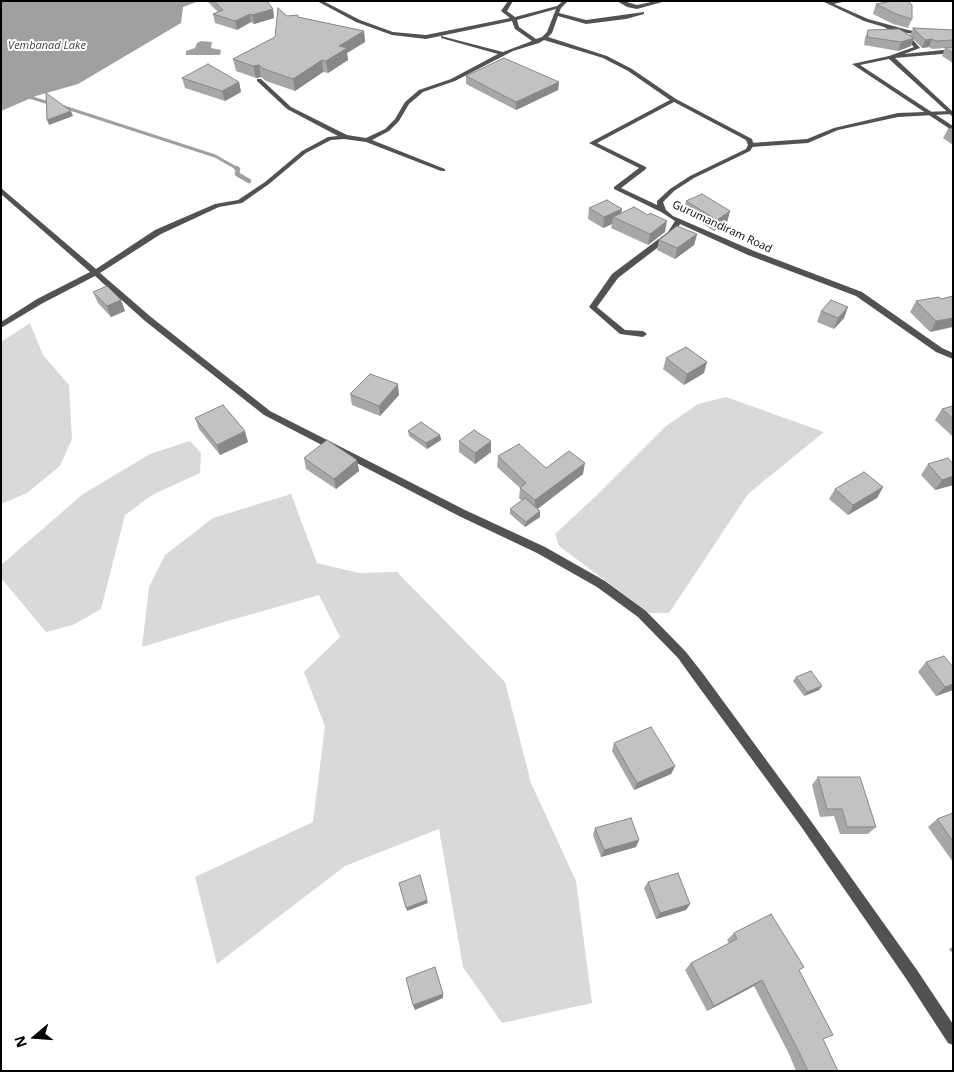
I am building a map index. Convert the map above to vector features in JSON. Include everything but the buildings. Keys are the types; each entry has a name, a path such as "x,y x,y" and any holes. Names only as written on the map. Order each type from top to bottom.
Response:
{"street":[{"path":"319,1 358,21 392,33 426,38 557,10 586,22 642,13"},
{"path":"512,1 504,11 514,19 517,28 605,57 630,70 674,100 749,139 751,145 808,141 836,129 898,115 951,114"},
{"path":"367,140 386,130 397,120 407,103 421,91 458,78 503,54 543,38 557,10 566,1"},
{"path":"619,1 629,6 637,7 664,1"},
{"path":"825,2 844,1"},
{"path":"825,2 866,20 908,32 930,35"},
{"path":"886,26 911,41 917,48 890,57"},
{"path":"438,36 503,54"},
{"path":"953,51 890,57 855,64 953,129"},
{"path":"890,57 951,114"},
{"path":"259,80 289,108 344,137"},
{"path":"663,211 616,188 644,168 592,143 674,100"},
{"path":"1,326 40,301 95,273 158,232 217,204 240,202 267,183 304,152 330,138 344,137 367,140 443,170"},
{"name":"Gurumandiram Road","path":"751,145 748,150 692,177 672,190 659,202 663,211 750,253 859,294 939,350 953,356"},
{"path":"1,190 148,319 266,413 462,513 540,550 601,584 642,614 682,655 700,679 804,821 912,975 953,1038"},
{"path":"643,334 623,332 593,307 615,276 671,233 679,220"}],"shaded area":[{"path":"30,323 43,355 69,385 72,439 60,466 27,493 1,504 1,342"},
{"path":"726,397 824,432 748,494 669,613 649,613 559,546 555,534 666,426 698,404"},
{"path":"190,441 201,453 200,473 152,495 125,515 101,609 73,625 46,632 1,578 1,565 83,494 150,454"},
{"path":"291,494 317,563 359,573 397,572 505,682 531,783 576,881 592,1003 502,1023 463,967 439,829 345,866 217,964 195,877 313,822 325,726 304,672 340,637 319,595 142,647 149,587 165,555 213,518"}],"water":[{"name":"Vembanad Lake","path":"1,1 199,1 183,7 181,23 78,84 36,96 1,111"},
{"path":"201,41 212,42 211,48 221,50 220,55 186,55 186,51 195,48 197,43"}],"waterway":[{"path":"26,96 52,104"},
{"path":"64,107 215,156 238,169"},
{"path":"238,169 237,174 249,181"}]}
